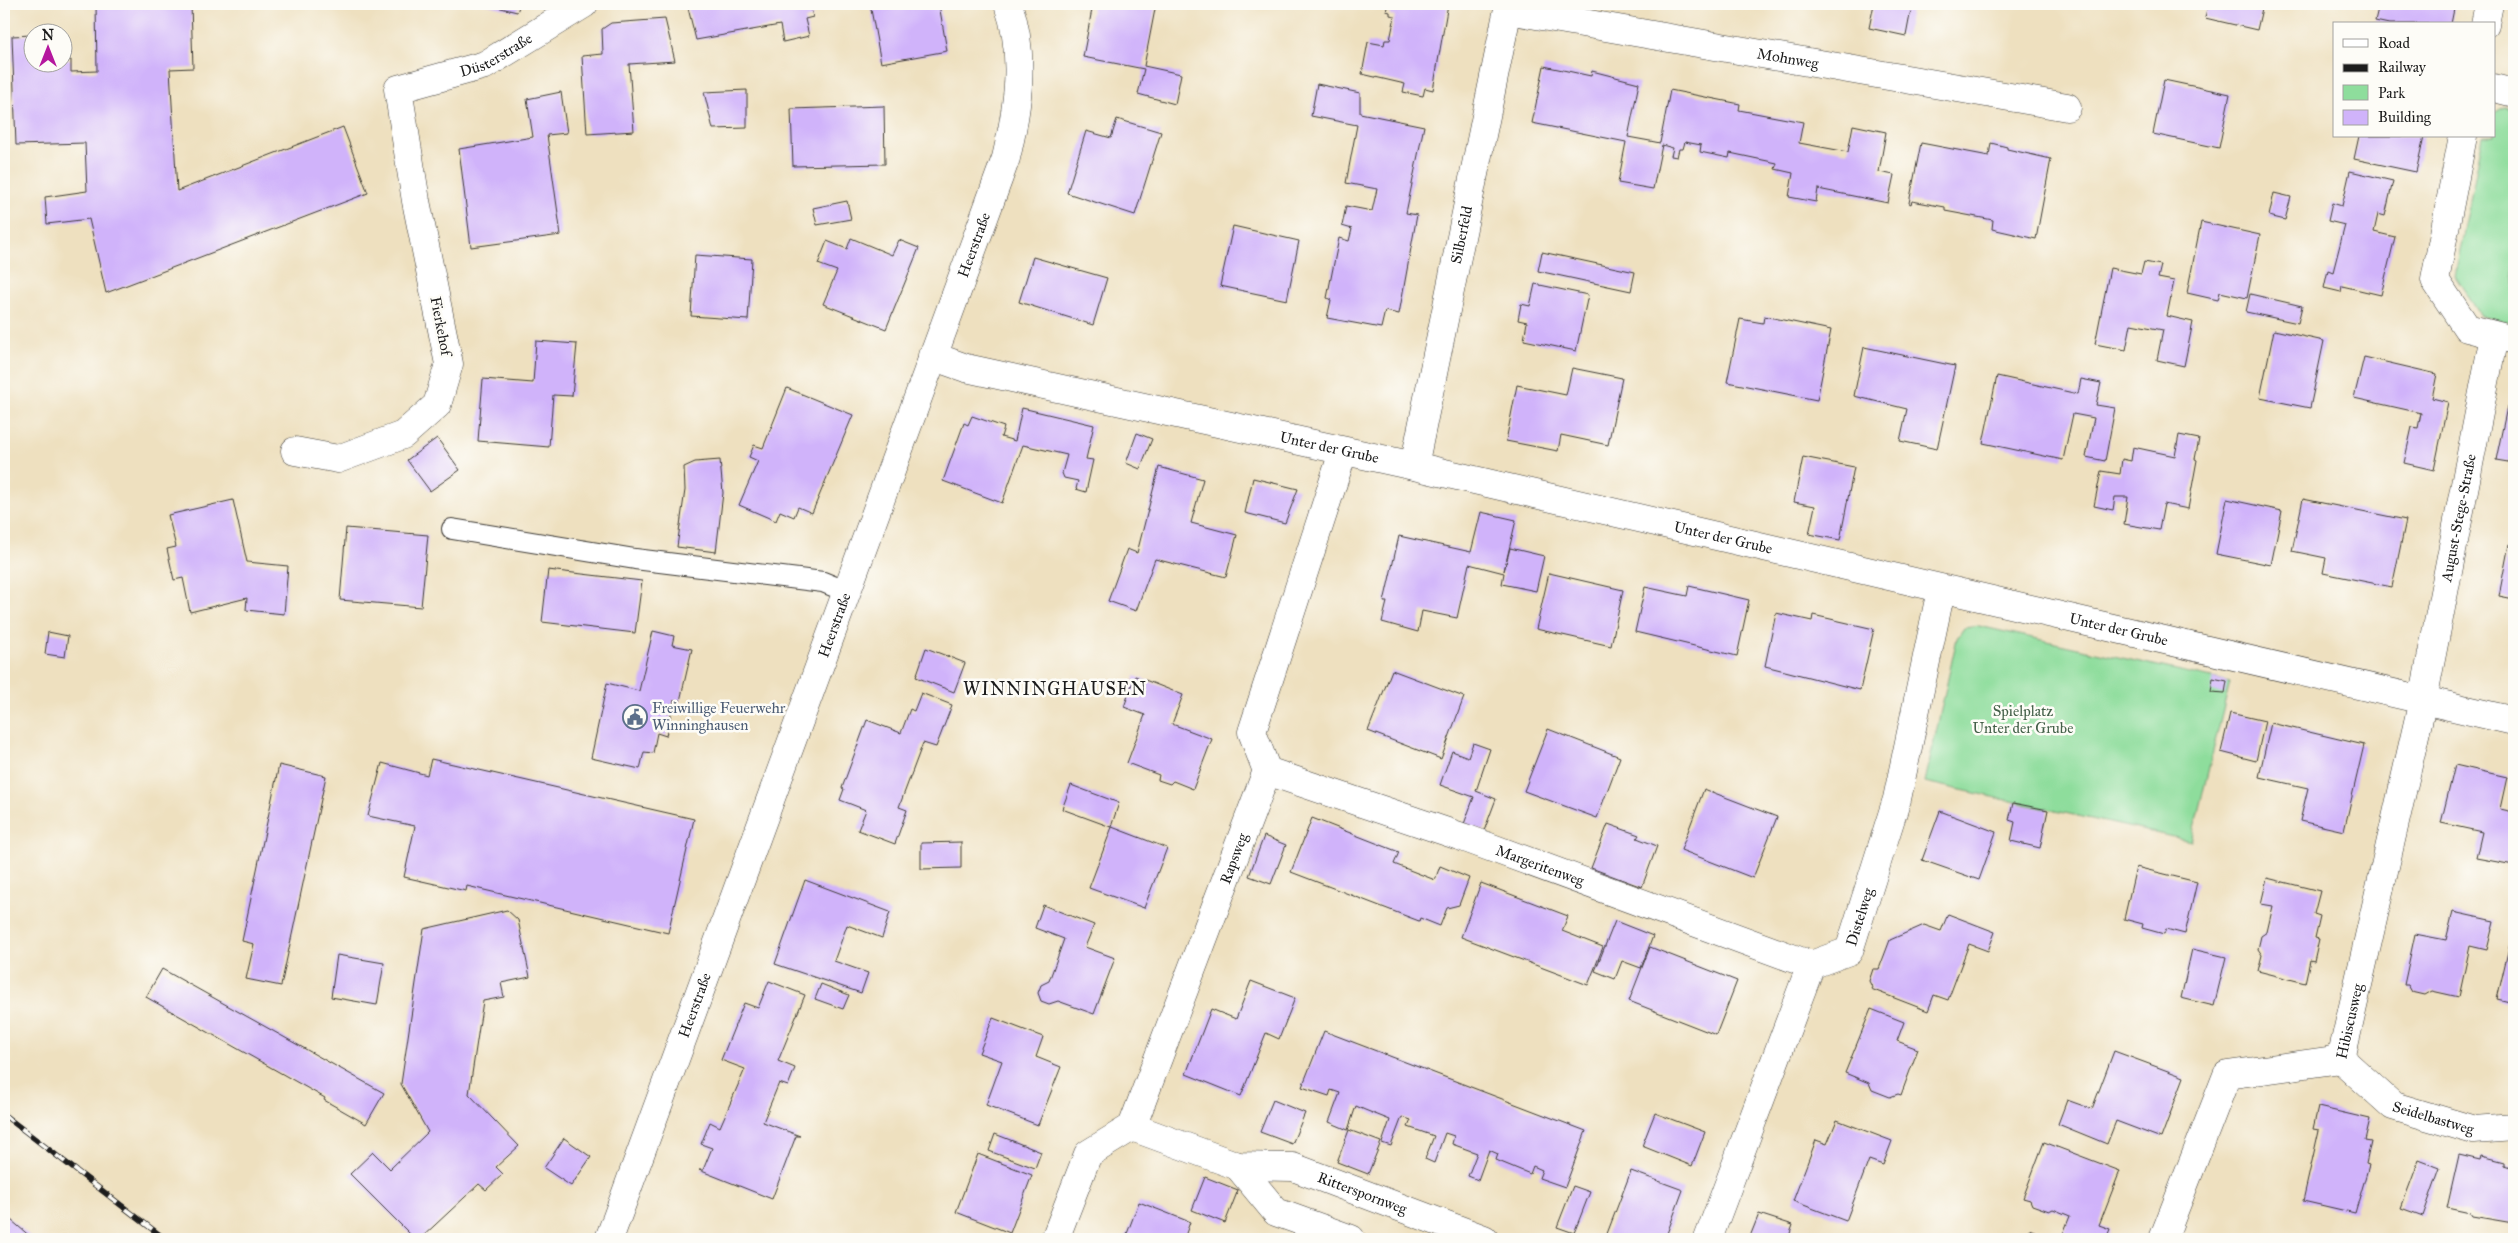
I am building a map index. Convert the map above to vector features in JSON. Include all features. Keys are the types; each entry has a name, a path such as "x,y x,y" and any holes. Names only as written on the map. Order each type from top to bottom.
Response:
{"street":[{"name":"Düsterstraße","path":"398,89 485,65 584,4"},
{"name":"Heerstraße","path":"608,1239 1006,158 1017,111 1019,64 1012,16 1008,4"},
{"path":"2485,22 2489,4"},
{"name":"Mohnweg","path":"1509,7 2066,107"},
{"name":"Silberfeld","path":"1414,466 1509,7"},
{"path":"2496,88 2514,93"},
{"name":"Fierkehof","path":"295,451 338,459 403,435 437,405 449,364 416,201 398,89"},
{"name":"August-Stege-Straße","path":"2423,700 2504,338 2467,328 2435,280 2463,138"},
{"name":"Unter der Grube","path":"932,356 966,368 1414,466 1941,590 2514,721"},
{"path":"1267,771 1252,732 1343,452"},
{"name":"Distelweg","path":"1811,966 1849,951 1897,798 1941,590"},
{"name":"Hibiscusweg","path":"2163,1239 2228,1074 2341,1059 2423,700"},
{"name":"Margeritenweg","path":"1267,771 1465,838 1811,966"},
{"name":"Rapsweg","path":"1132,1127 1267,771"},
{"path":"1708,1239 1811,966"},
{"name":"Seidelbastweg","path":"2341,1059 2393,1106 2474,1130 2514,1127"},
{"path":"1055,1239 1088,1154 1132,1127"},
{"name":"Ritterspornweg","path":"1132,1127 1238,1166 1293,1167 1484,1239"},
{"path":"1238,1166 1276,1212 1351,1239"}],"lane":[{"path":"452,528 635,559 823,582 845,591"}],"green space":[{"path":"2504,107 2514,109 2514,323 2481,316 2455,276 2483,138 2496,138 2496,112"},
{"name":"Spielplatz Unter der Grube","path":"1979,626 2230,682 2191,841 1925,782 1957,638 1964,628"}],"building":[{"path":"96,4 191,4 193,68 170,69 177,191 343,127 368,193 106,293 89,219 47,224 45,197 87,191 85,143 16,145 12,36 22,36 22,72 97,71"},
{"path":"485,4 520,4 517,12"},
{"path":"687,4 835,5 811,9 813,17 805,19 809,36 783,42 780,25 696,40"},
{"path":"870,4 939,4 947,51 881,63"},
{"path":"1093,4 1156,4 1144,66 1181,74 1175,104 1138,94 1144,69 1083,57"},
{"path":"1388,4 1448,4 1433,90 1425,88 1423,96 1403,92 1405,84 1362,74 1368,42 1384,45 1385,40 1390,40 1395,16 1390,15 1390,12 1386,11"},
{"path":"1874,4 1912,4 1906,36 1869,28"},
{"path":"2208,4 2263,4 2257,30 2205,18"},
{"path":"2379,4 2455,4 2451,22 2375,21"},
{"path":"665,19 675,61 629,64 634,131 587,134 582,56 603,54 602,29 611,23"},
{"path":"1544,66 1591,76 1592,71 1639,83 1628,137 1660,143 1670,90 1740,104 1739,110 1803,122 1799,143 1848,152 1853,125 1886,132 1879,172 1894,175 1888,203 1818,189 1816,202 1789,197 1793,173 1775,169 1777,163 1730,153 1729,158 1700,152 1701,145 1685,142 1683,149 1679,149 1677,157 1671,156 1673,148 1662,145 1653,189 1618,183 1626,142 1532,123"},
{"path":"2164,80 2230,94 2219,148 2153,134"},
{"path":"1317,84 1360,93 1360,113 1424,126 1406,213 1417,215 1399,314 1385,311 1381,328 1327,318 1331,300 1327,298 1339,238 1349,241 1352,229 1342,226 1346,206 1372,211 1377,189 1346,183 1357,125 1311,116"},
{"path":"747,90 747,128 713,129 704,92"},
{"path":"561,92 567,133 547,135 561,235 471,247 459,149 533,137 527,99"},
{"path":"884,106 885,164 793,166 791,109"},
{"path":"1117,119 1161,132 1135,215 1067,193 1086,131 1111,138"},
{"path":"2359,138 2424,138 2416,172 2354,159"},
{"path":"1921,143 1989,156 1991,143 2007,147 2007,149 2051,159 2036,239 1992,229 1993,220 1945,211 1945,207 1912,201 1911,204 1909,203"},
{"path":"2350,171 2393,181 2385,216 2378,214 2374,232 2395,237 2381,295 2342,286 2341,292 2324,288 2328,270 2333,272 2345,225 2328,221 2332,203 2342,206"},
{"path":"2274,193 2291,197 2285,220 2269,216"},
{"path":"847,201 851,219 817,225 813,208"},
{"path":"2201,222 2260,235 2247,298 2220,292 2218,300 2187,293"},
{"path":"1233,226 1299,241 1287,300 1220,286"},
{"path":"851,238 892,255 899,240 919,248 886,329 823,304 837,271 818,264 827,241 847,249"},
{"path":"1542,252 1635,272 1631,291 1538,271"},
{"path":"695,255 752,259 748,320 691,316"},
{"path":"1033,257 1107,278 1093,325 1019,302"},
{"path":"2144,262 2161,265 2158,278 2174,281 2167,316 2193,322 2184,366 2157,360 2163,330 2131,324 2126,350 2095,344 2110,268 2141,274"},
{"path":"1535,284 1588,295 1576,351 1524,340 1527,322 1518,320 1521,304 1530,306"},
{"path":"2250,294 2302,306 2298,323 2246,312"},
{"path":"1764,316 1831,330 1817,400 1727,382 1740,319 1763,323"},
{"path":"2274,330 2324,341 2310,408 2260,398"},
{"path":"536,341 577,344 572,396 553,395 549,447 478,441 483,379 533,383"},
{"path":"1864,347 1955,366 1937,449 1900,441 1907,409 1854,396"},
{"path":"2364,357 2437,374 2432,398 2448,402 2434,470 2404,463 2412,427 2418,428 2421,413 2354,398"},
{"path":"1572,368 1622,378 1608,445 1561,435 1558,451 1506,441 1517,385 1566,395"},
{"path":"1997,376 2078,394 2081,379 2101,383 2096,405 2115,408 2105,461 2086,457 2094,418 2073,414 2063,460 1983,443"},
{"path":"787,388 853,415 812,513 798,507 794,517 780,511 776,521 739,505 758,461 749,457 754,445 763,448"},
{"path":"2507,407 2514,408 2514,463 2496,460"},
{"path":"1022,408 1094,425 1086,459 1093,460 1086,492 1076,489 1078,481 1064,478 1062,473 1067,455 1023,445 1002,503 943,481 964,423 968,425 972,416 1004,427 1001,437 1015,441"},
{"path":"1137,433 1152,439 1140,469 1126,463"},
{"path":"2179,435 2199,439 2188,509 2164,504 2159,530 2124,524 2128,497 2115,497 2113,510 2094,506 2101,471 2120,474 2122,459 2131,461 2133,447 2175,456"},
{"path":"437,438 460,470 430,491 407,460"},
{"path":"1803,457 1854,467 1840,540 1809,534 1815,506 1794,502"},
{"path":"720,460 723,493 716,552 677,547 685,490 684,467 695,462"},
{"path":"1159,467 1203,479 1191,523 1237,535 1226,577 1155,559 1136,611 1108,601 1127,549 1137,553"},
{"path":"1253,478 1298,489 1285,523 1245,513"},
{"path":"2227,499 2282,511 2271,565 2216,554"},
{"path":"2303,499 2406,520 2392,587 2323,573 2326,558 2292,551"},
{"path":"233,500 247,562 288,566 284,614 246,610 247,598 190,612 183,578 174,580 167,549 176,547 168,515"},
{"path":"1481,512 1516,520 1504,571 1510,548 1544,556 1536,591 1502,584 1504,573 1469,564 1457,618 1422,611 1418,632 1382,622 1387,602 1384,602 1399,536 1471,552"},
{"path":"346,528 428,535 421,607 340,600"},
{"path":"2509,544 2514,545 2514,599 2499,596"},
{"path":"548,570 642,581 635,633 542,622"},
{"path":"1549,573 1623,590 1611,646 1536,629"},
{"path":"1689,586 1749,600 1737,656 1635,632 1645,587 1687,596"},
{"path":"1776,613 1812,621 1813,615 1874,629 1860,690 1765,666"},
{"name":"Freiwillige Feuerwehr Winninghausen","path":"653,631 674,636 672,645 692,649 680,701 674,700 666,736 657,733 653,753 644,752 640,769 591,758 607,683 639,691"},
{"path":"48,632 68,636 65,657 45,654"},
{"path":"926,648 965,663 954,692 916,677"},
{"path":"1392,670 1464,697 1441,759 1368,731"},
{"path":"1135,676 1183,695 1172,724 1212,739 1193,789 1173,781 1170,784 1158,780 1159,775 1127,763 1145,715 1124,707"},
{"path":"2213,678 2227,681 2225,693 2211,692"},
{"path":"921,693 952,705 936,747 923,743 899,807 907,810 895,844 858,830 866,810 840,800 844,789 842,788 867,720 901,733 910,709 914,711"},
{"path":"2230,713 2265,721 2256,761 2221,752"},
{"path":"2271,723 2364,745 2344,831 2300,821 2308,788 2259,777"},
{"path":"1548,729 1620,757 1597,818 1524,791"},
{"path":"1473,743 1490,749 1476,791 1496,799 1484,831 1464,824 1474,797 1440,785 1452,751 1468,757"},
{"path":"431,759 694,819 668,933 467,886 466,891 404,877 415,826 368,816 382,763 427,775"},
{"path":"279,765 326,776 281,986 246,979 254,944 242,941"},
{"path":"2455,765 2507,777 2500,809 2514,812 2514,865 2476,858 2482,832 2441,823"},
{"path":"1071,785 1119,803 1111,827 1062,809"},
{"path":"1704,789 1777,817 1753,878 1681,850"},
{"path":"2013,803 2048,810 2040,848 2011,841 2015,822 2009,820"},
{"path":"1940,811 1996,832 1979,880 1922,860"},
{"path":"1312,818 1399,852 1394,864 1435,880 1440,866 1469,878 1459,905 1447,908 1440,926 1420,918 1419,921 1291,872"},
{"path":"1608,824 1639,835 1637,838 1657,846 1642,887 1591,868"},
{"path":"1112,827 1167,848 1144,908 1089,888"},
{"path":"1264,836 1286,845 1271,884 1249,876"},
{"path":"961,842 961,868 921,869 921,843"},
{"path":"2136,867 2197,882 2185,934 2166,929 2164,934 2142,928 2143,924 2124,919"},
{"path":"2267,878 2320,891 2314,914 2320,916 2315,938 2319,939 2314,961 2310,960 2305,983 2258,971 2262,955 2258,949 2261,936 2267,932 2273,906 2261,904"},
{"path":"805,880 890,912 882,938 847,925 834,961 868,973 861,993 775,964"},
{"path":"1481,883 1568,916 1562,931 1603,947 1588,985 1461,937"},
{"path":"1043,905 1094,925 1085,947 1115,958 1094,1014 1058,1001 1049,1004 1041,1001 1038,993 1041,985 1049,981 1064,939 1035,928"},
{"path":"507,910 518,920 530,977 501,983 504,997 483,1001 469,1094 519,1146 496,1167 503,1174 486,1190 479,1184 420,1239 415,1239 350,1174 373,1152 390,1169 428,1132 401,1084 424,929"},
{"path":"2453,912 2494,921 2487,950 2470,946 2459,997 2432,991 2425,995 2412,992 2408,985 2404,985 2415,934 2446,940"},
{"path":"1948,914 1995,932 1988,951 1969,944 1948,1000 1934,995 1928,1011 1871,989 1869,981 1873,969 1879,969 1890,940 1924,925 1941,931"},
{"path":"1615,921 1653,936 1641,968 1622,961 1615,979 1595,971"},
{"path":"2510,943 2514,944 2514,1003 2497,999"},
{"path":"1650,947 1737,981 1716,1035 1629,1001"},
{"path":"2192,949 2226,957 2214,1006 2181,998"},
{"path":"337,955 384,963 377,1005 331,997"},
{"path":"162,969 384,1093 366,1124 324,1100 325,1098 146,997"},
{"path":"769,981 805,995 778,1061 795,1068 788,1086 779,1083 763,1122 800,1136 796,1136 772,1199 699,1170 703,1170 712,1148 701,1144 710,1122 720,1127 745,1069 721,1060 744,1003 758,1008"},
{"path":"1251,981 1295,998 1279,1039 1266,1033 1241,1096 1186,1074 1211,1009 1236,1019"},
{"path":"821,984 849,995 843,1009 815,999"},
{"path":"1871,1009 1904,1022 1897,1041 1918,1049 1901,1095 1898,1094 1890,1097 1872,1090 1869,1083 1845,1073"},
{"path":"993,1018 1043,1037 1036,1057 1061,1067 1038,1125 986,1105 1002,1061 979,1053"},
{"path":"1324,1031 1586,1131 1565,1187 1539,1178 1542,1170 1533,1166 1530,1174 1496,1160 1498,1154 1489,1150 1478,1180 1468,1176 1477,1153 1452,1144 1454,1136 1445,1133 1434,1163 1425,1159 1434,1136 1408,1127 1411,1120 1402,1117 1391,1146 1382,1143 1390,1120 1356,1106 1348,1130 1329,1122 1340,1093 1331,1090 1329,1096 1302,1087"},
{"path":"2114,1051 2184,1077 2161,1138 2116,1121 2107,1144 2058,1124 2067,1100 2092,1109"},
{"path":"1273,1100 1305,1113 1292,1144 1260,1132"},
{"path":"2318,1107 2370,1119 2365,1140 2371,1141 2366,1164 2369,1165 2355,1213 2303,1201 2319,1130 2313,1129"},
{"path":"1655,1113 1705,1132 1692,1166 1642,1146"},
{"path":"1837,1120 1892,1141 1883,1165 1869,1160 1846,1221 1793,1201 1816,1140 1827,1144"},
{"path":"1349,1130 1381,1142 1368,1174 1337,1162"},
{"path":"995,1134 1041,1152 1035,1168 989,1151"},
{"path":"564,1138 591,1157 571,1186 544,1168"},
{"path":"2044,1142 2120,1171 2099,1225 2110,1229 2106,1239 2061,1239 2070,1216 2053,1209 2049,1211 2032,1205 2030,1200 2023,1198"},
{"path":"978,1154 1032,1175 1010,1233 956,1212"},
{"path":"2459,1155 2480,1160 2481,1156 2504,1162 2504,1165 2514,1168 2513,1223 2472,1216 2470,1213 2447,1208"},
{"path":"2419,1160 2440,1168 2423,1216 2401,1208"},
{"path":"1631,1171 1683,1190 1665,1239 1605,1239"},
{"path":"1205,1177 1238,1190 1225,1223 1192,1210"},
{"path":"1573,1186 1590,1192 1574,1233 1557,1227"},
{"path":"1139,1202 1190,1222 1184,1239 1125,1239"},
{"path":"4,1214 32,1238 4,1239"},
{"path":"1759,1214 1793,1225 1788,1239 1749,1239"},
{"path":"2029,1229 2055,1239 2026,1239"}],"railway":[{"path":"4,1115 165,1239"}],"place":[{"name":"Freiwillige Feuerwehr Winninghausen","path":"635,717"}],"district":[{"name":"WINNINGHAUSEN","path":"1055,689"}]}
